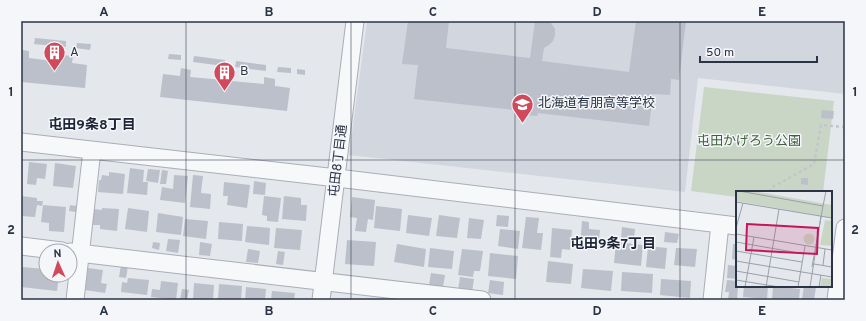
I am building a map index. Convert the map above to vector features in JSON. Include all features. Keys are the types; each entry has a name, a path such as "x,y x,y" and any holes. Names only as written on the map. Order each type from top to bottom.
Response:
{"street":[{"name":"屯田8丁目通","path":"321,300 355,21"},
{"path":"21,142 736,226"},
{"path":"77,243 92,150"},
{"path":"712,300 720,224"},
{"path":"836,300 841,235"},
{"path":"21,246 38,248"},
{"path":"78,253 482,300"},
{"path":"75,283 75,300"}],"path":[{"path":"770,191 771,188 814,164 821,124 843,127"}],"shaded area":[{"name":"北海道有朋高等学校","path":"367,21 845,21 845,94 698,78 685,192 349,155"}],"green space":[{"name":"屯田かげろう公園","path":"704,87 834,101 823,191 736,191 736,197 691,191"}],"building":[{"path":"408,21 449,21 446,48 530,58 535,21 548,21 555,29 555,35 553,41 544,48 542,61 629,72 636,21 686,21 679,80 671,79 670,95 653,94 649,126 538,113 537,116 524,115 524,111 414,99 418,65 402,64"},
{"path":"35,38 66,41 66,47 34,44"},
{"path":"77,43 91,44 90,50 76,48"},
{"name":"A","path":"22,50 29,51 29,58 61,62 62,55 73,56 72,63 87,65 85,88 21,82"},
{"path":"169,54 181,55 181,60 168,59"},
{"path":"194,56 225,60 224,66 193,62"},
{"path":"236,61 266,65 266,71 235,67"},
{"path":"278,67 291,68 291,73 277,72"},
{"name":"B","path":"181,68 191,70 190,77 224,80 224,73 232,74 231,81 264,84 264,77 275,79 275,86 290,88 287,111 160,97 163,74 180,76"},
{"path":"297,69 305,70 305,75 297,74"},
{"path":"822,110 834,111 833,119 821,118"},
{"path":"29,162 47,164 45,179 37,178 36,185 27,184"},
{"path":"55,163 76,166 73,188 53,186"},
{"path":"130,168 144,170 143,182 148,182 147,195 127,193"},
{"path":"148,169 160,170 158,183 146,181"},
{"path":"162,170 168,171 166,184 160,184"},
{"path":"109,172 125,174 123,194 98,192 99,180 101,180 102,175 109,176"},
{"path":"174,175 188,176 185,203 160,200 162,187 173,189"},
{"path":"193,175 203,176 201,193 211,194 210,209 190,207"},
{"path":"801,178 808,178 808,185 801,184"},
{"path":"254,181 266,183 265,195 253,194"},
{"path":"224,182 250,185 247,208 227,205 228,196 223,196"},
{"path":"21,196 37,198 37,201 43,201 42,206 37,205 35,217 21,216"},
{"path":"264,196 281,198 278,222 267,221 267,216 262,215"},
{"path":"284,196 301,198 301,205 307,205 306,221 282,219"},
{"path":"352,197 375,200 373,220 368,219 366,232 355,231 357,218 350,217"},
{"path":"43,205 66,207 64,232 49,231 49,223 41,222"},
{"path":"70,205 77,206 76,212 69,211"},
{"path":"376,206 402,209 400,231 374,228"},
{"path":"102,208 119,209 117,231 100,229 100,225 92,225 94,209 102,210"},
{"path":"128,208 149,211 147,232 125,229"},
{"path":"158,213 183,217 181,235 156,232"},
{"path":"408,215 432,218 429,236 406,233"},
{"path":"439,215 460,218 457,238 436,236"},
{"path":"497,215 509,216 508,227 496,226"},
{"path":"526,217 539,218 537,233 543,233 541,250 522,248"},
{"path":"469,218 484,220 481,239 467,238"},
{"path":"185,219 208,221 206,239 183,236"},
{"path":"582,221 589,222 589,229 600,230 598,250 580,249"},
{"path":"219,222 243,224 242,241 218,239"},
{"path":"247,226 270,228 269,245 245,242"},
{"path":"622,227 635,229 634,241 621,239"},
{"path":"276,228 302,230 300,250 274,248"},
{"path":"552,228 572,230 570,250 562,249 561,258 550,257"},
{"path":"500,229 520,231 518,249 498,246"},
{"path":"665,232 679,234 677,243 664,242"},
{"path":"168,239 180,240 178,253 166,251"},
{"path":"347,240 376,242 374,266 345,264"},
{"path":"153,242 160,243 159,250 152,248"},
{"path":"200,242 212,244 210,256 199,255"},
{"path":"616,242 643,245 641,266 614,263"},
{"path":"397,244 426,249 424,267 394,262"},
{"path":"733,244 736,244 736,260 732,259"},
{"path":"648,246 667,248 665,269 646,267"},
{"path":"430,248 454,251 452,269 428,267"},
{"path":"676,248 697,249 695,267 674,265"},
{"path":"248,249 260,251 258,263 246,262"},
{"path":"462,249 483,251 480,271 474,271 473,277 458,275"},
{"path":"278,251 285,252 283,265 276,264"},
{"path":"490,253 518,256 516,279 488,276"},
{"path":"548,261 573,264 571,284 546,282"},
{"path":"121,265 128,266 126,278 119,277"},
{"path":"728,265 736,266 736,279 727,278"},
{"path":"21,267 38,268 38,283 58,283 57,291 21,287"},
{"path":"88,268 103,270 101,283 107,284 105,293 85,290"},
{"path":"583,269 613,271 611,291 581,288"},
{"path":"622,272 653,274 652,293 621,291"},
{"path":"431,273 445,275 443,287 429,285"},
{"path":"460,277 474,279 472,292 458,290"},
{"path":"128,278 149,280 147,295 121,292 122,282 127,283"},
{"path":"661,279 691,281 690,298 660,295"},
{"path":"490,280 504,282 503,295 488,293"},
{"path":"727,280 736,281 736,287 738,287 737,300 728,300 729,292 725,292"},
{"path":"161,281 178,283 176,300 151,297 152,289 160,290"},
{"path":"194,283 214,285 213,300 193,300"},
{"path":"219,284 242,286 241,300 218,300"},
{"path":"246,287 266,289 265,300 245,300"},
{"path":"744,287 768,287 767,299 743,297"},
{"path":"773,287 800,289 799,300 772,300"},
{"path":"804,287 816,287 814,300 802,299"},
{"path":"182,289 189,290 187,300 180,300"},
{"path":"272,291 295,293 294,300 271,300"}],"place":[{"name":"A","path":"54,72"},
{"name":"B","path":"225,92"},
{"name":"北海道有朋高等学校","path":"523,124"}],"district":[{"name":"屯田9条8丁目","path":"92,125"},
{"name":"屯田9条7丁目","path":"613,244"}]}
